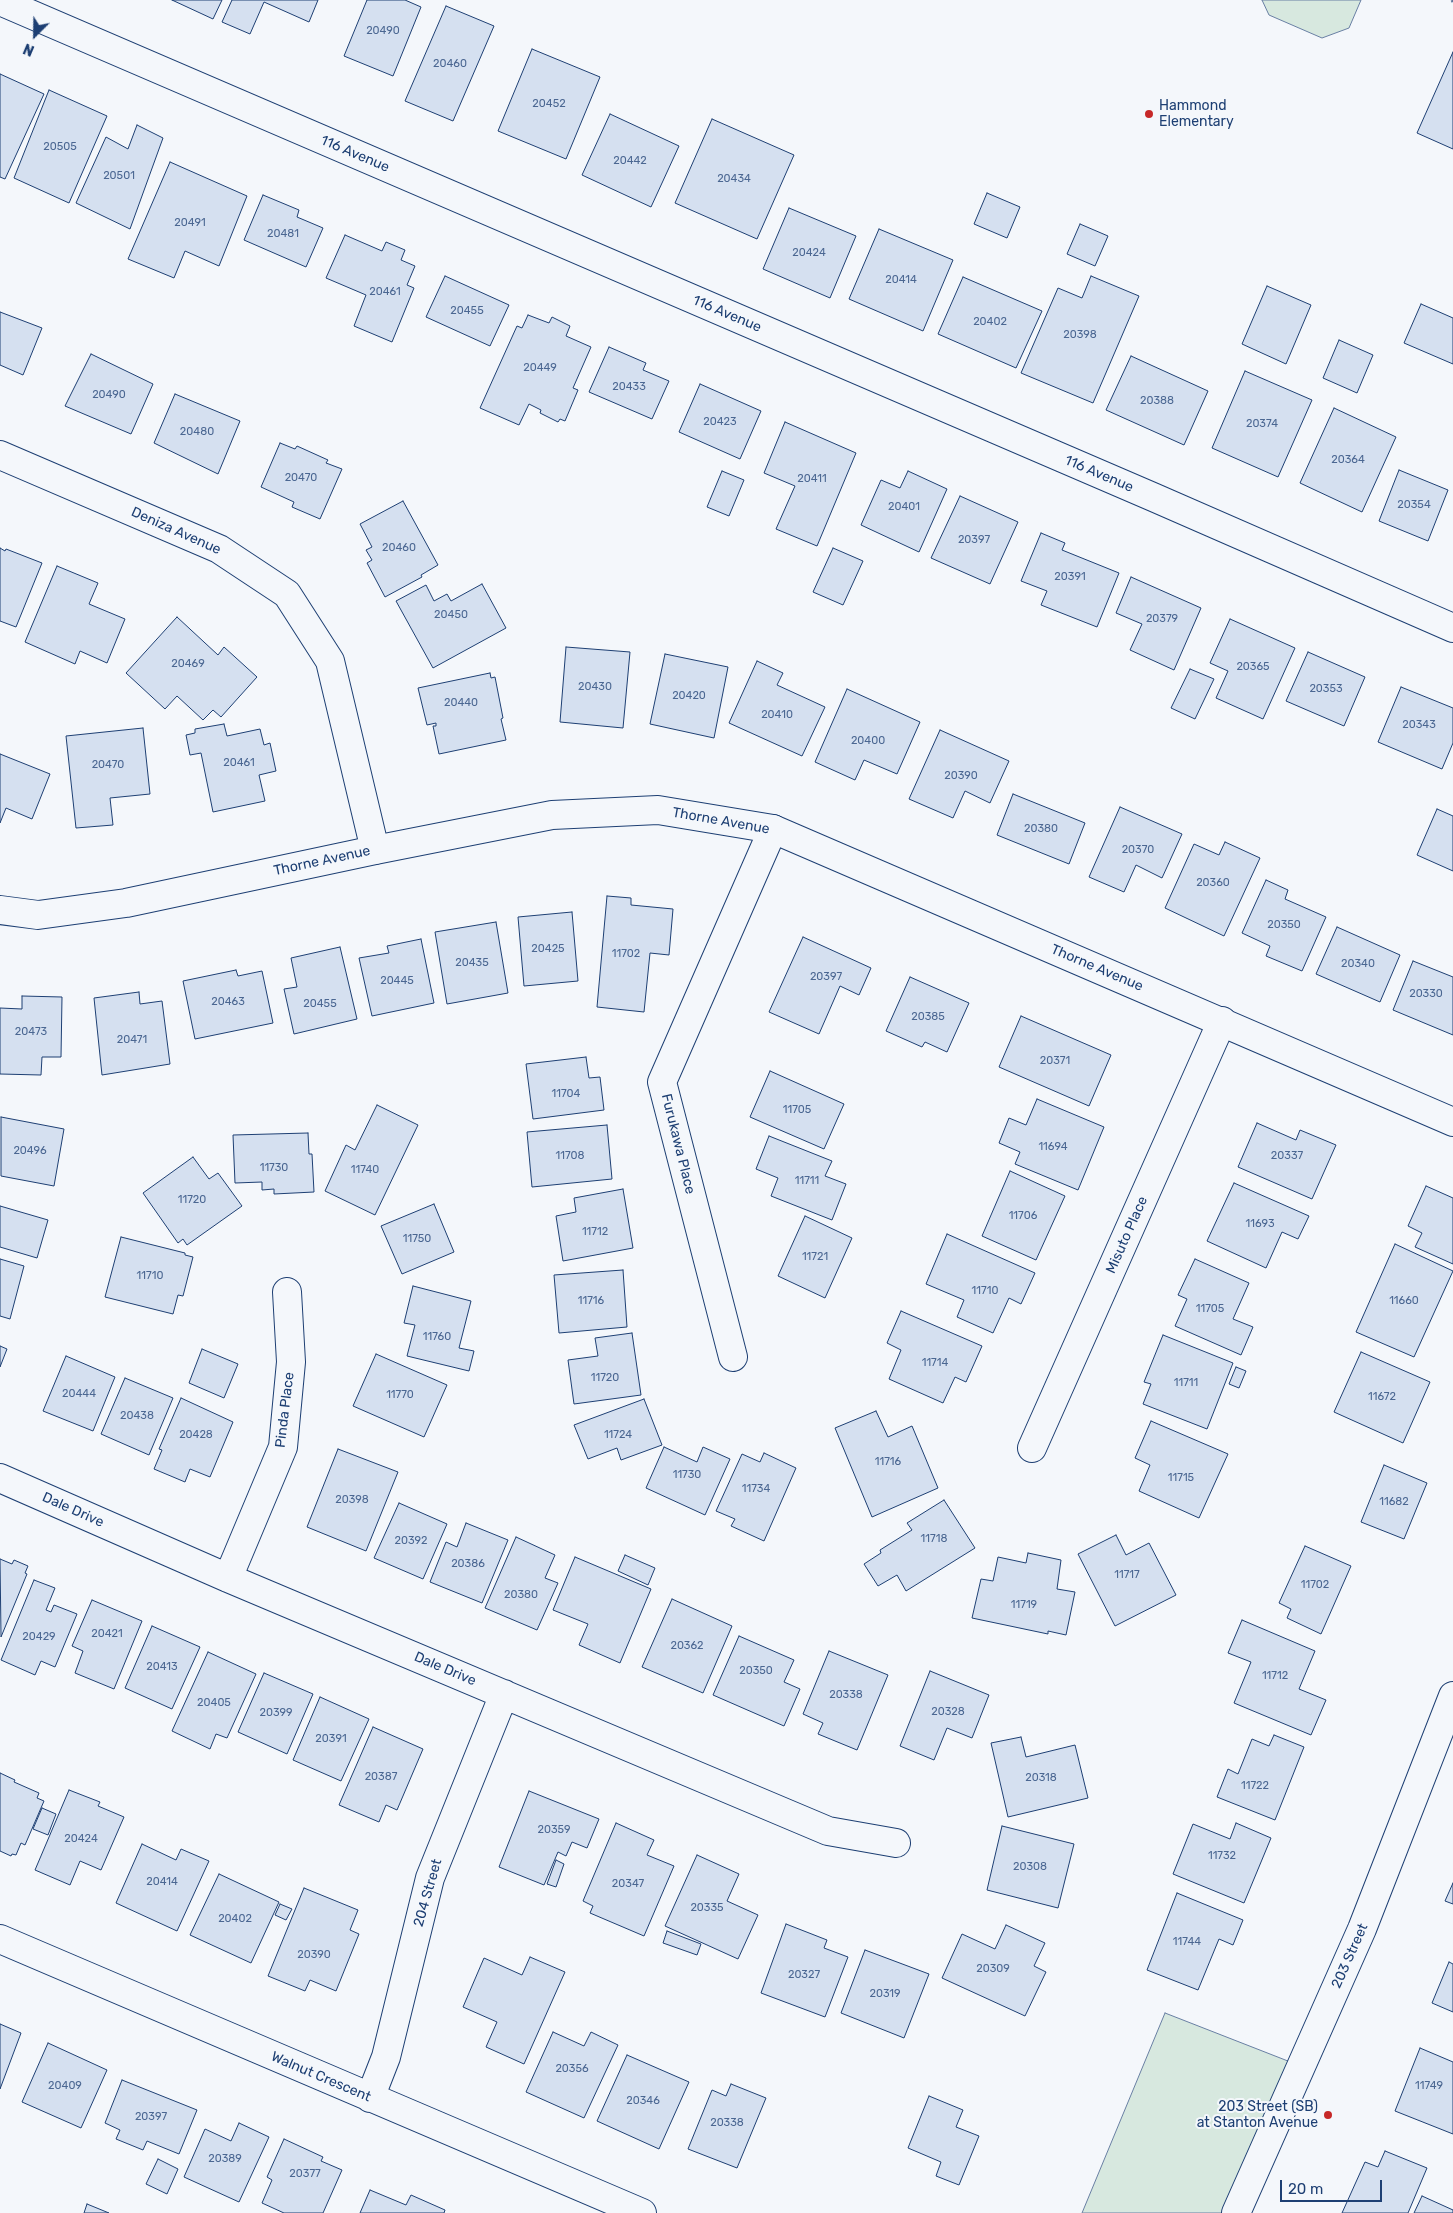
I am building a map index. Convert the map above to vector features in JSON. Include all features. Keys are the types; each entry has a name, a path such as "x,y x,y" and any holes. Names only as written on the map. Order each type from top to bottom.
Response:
{"street":[{"name":"116 Avenue","path":"0,1 1144,493 1453,628"},
{"name":"Deniza Avenue","path":"0,455 219,549 287,594 330,661 375,850"},
{"name":"Thorne Avenue","path":"0,910 38,915 126,903 375,850 552,816 658,810 773,829 1453,1122"},
{"name":"Furukawa Place","path":"733,1357 662,1082 773,829"},
{"name":"Misuto Place","path":"1032,1448 1222,1021"},
{"name":"Pinda Place","path":"228,1578 283,1447 291,1362 287,1292"},
{"name":"Dale Drive","path":"0,1478 228,1578 828,1831 896,1843"},
{"name":"204 Street","path":"370,2098 386,2057 430,1878 504,1694"},
{"name":"203 Street","path":"1236,2213 1362,1929 1446,1731 1453,1696"},
{"name":"Walnut Crescent","path":"0,1939 642,2213"}],"shaded area":[{"path":"1262,0 1361,0 1349,28 1322,38 1269,15"},
{"path":"1165,2013 1293,2063 1235,2213 1082,2213"}],"building":[{"path":"172,0 222,0 213,19"},
{"path":"232,0 318,0 309,22 264,2 250,34 222,22"},
{"path":"367,0 405,0 421,7 393,76 344,56"},
{"path":"446,6 494,26 453,121 405,101"},
{"path":"532,49 600,77 566,159 498,131"},
{"path":"1453,52 1453,149 1417,133"},
{"path":"0,74 44,94 5,179 0,177"},
{"path":"49,90 107,116 69,203 14,178"},
{"path":"610,114 679,146 651,207 582,175"},
{"path":"712,119 794,155 757,239 675,203"},
{"path":"137,125 163,138 130,229 76,203 106,137 128,149"},
{"path":"170,162 247,196 219,266 185,251 174,278 128,259"},
{"path":"987,193 1020,207 1007,238 974,224"},
{"path":"263,195 299,210 297,217 323,228 306,267 244,240"},
{"path":"789,208 856,236 830,298 763,269"},
{"path":"1080,224 1108,236 1095,266 1067,254"},
{"path":"879,229 953,260 923,331 849,299"},
{"path":"345,235 382,251 386,242 405,250 401,260 415,266 407,285 414,288 392,342 354,326 366,295 326,278"},
{"path":"445,276 509,305 490,346 426,317"},
{"path":"1091,276 1139,296 1093,403 1021,373 1058,288 1082,298"},
{"path":"963,277 1042,311 1016,368 938,334"},
{"path":"1267,286 1311,305 1286,364 1242,344"},
{"path":"1421,304 1453,318 1453,364 1404,343"},
{"path":"0,312 42,328 23,375 0,365"},
{"path":"528,315 549,323 552,317 570,326 566,336 591,347 573,388 578,390 565,421 560,419 558,422 540,413 541,410 529,404 519,425 480,408 517,326 522,328"},
{"path":"1339,340 1373,355 1357,393 1323,378"},
{"path":"609,347 646,363 643,370 669,381 652,419 589,392"},
{"path":"91,354 153,384 131,434 65,406"},
{"path":"1131,356 1208,391 1184,445 1106,410"},
{"path":"1245,371 1312,400 1278,477 1212,448"},
{"path":"700,384 761,411 740,459 679,432"},
{"path":"175,394 240,421 218,474 154,443"},
{"path":"1334,408 1396,437 1362,512 1300,483"},
{"path":"785,422 856,453 817,546 776,529 795,486 764,473"},
{"path":"280,443 295,449 297,446 328,460 326,463 342,469 320,519 292,507 294,502 261,487"},
{"path":"1399,470 1448,490 1428,541 1379,521"},
{"path":"722,471 744,480 729,516 707,507"},
{"path":"908,471 947,489 919,552 861,525 881,480 900,488"},
{"path":"960,496 1018,522 990,584 931,558"},
{"path":"403,501 438,565 421,575 422,577 385,597 367,563 372,560 366,550 372,547 360,524"},
{"path":"1041,533 1065,543 1062,550 1119,573 1097,627 1041,605 1047,591 1021,581"},
{"path":"0,548 42,563 16,627 0,621"},
{"path":"833,548 863,561 843,605 813,592"},
{"path":"57,566 98,583 89,604 125,619 107,663 80,651 75,664 25,642"},
{"path":"1131,577 1201,608 1174,670 1130,650 1142,624 1116,613"},
{"path":"482,584 506,628 433,668 396,601 426,585 434,601 447,594 451,601"},
{"path":"177,617 218,655 224,647 257,677 221,717 213,710 203,720 177,696 165,709 126,673"},
{"path":"1230,619 1295,648 1263,719 1216,698 1228,671 1210,663"},
{"path":"566,647 630,652 623,728 560,722"},
{"path":"1308,652 1365,677 1344,726 1286,701"},
{"path":"665,654 728,667 714,738 650,724"},
{"path":"757,661 783,673 777,685 825,707 802,756 729,723"},
{"path":"1190,669 1214,679 1195,719 1171,708"},
{"path":"490,673 491,678 495,677 506,740 439,754 433,726 436,726 436,723 427,725 418,688"},
{"path":"1401,687 1453,708 1453,743 1442,769 1378,742"},
{"path":"847,689 920,722 897,774 864,760 855,780 815,762"},
{"path":"224,724 227,736 260,729 264,745 270,743 276,771 259,775 265,801 213,812 201,753 190,755 186,735 195,733 195,729"},
{"path":"143,728 150,794 110,798 113,825 76,828 66,736"},
{"path":"940,730 1009,761 990,803 965,791 953,818 909,799"},
{"path":"0,754 50,774 32,819 6,808 0,823"},
{"path":"1013,794 1085,823 1069,864 997,835"},
{"path":"1120,807 1182,834 1162,878 1136,865 1124,892 1089,877"},
{"path":"1437,809 1453,816 1453,871 1417,855"},
{"path":"1225,842 1260,858 1224,936 1165,908 1194,844 1219,855"},
{"path":"1266,880 1288,890 1285,899 1326,917 1302,971 1266,956 1270,946 1242,933"},
{"path":"607,896 631,898 631,905 673,909 669,955 650,953 644,1012 597,1007"},
{"path":"572,912 578,981 524,986 518,917"},
{"path":"496,922 508,993 447,1004 435,932"},
{"path":"1337,927 1400,955 1380,1002 1316,974"},
{"path":"803,937 871,968 859,995 840,986 819,1034 769,1012"},
{"path":"421,939 434,1003 372,1016 359,958 389,953 387,946"},
{"path":"340,947 357,1019 294,1034 284,989 297,987 291,958"},
{"path":"1413,961 1453,977 1453,1035 1393,1010"},
{"path":"236,970 238,976 262,971 273,1023 195,1039 183,981"},
{"path":"910,977 969,1003 947,1052 925,1042 922,1047 886,1031"},
{"path":"139,992 140,1004 162,1001 170,1064 102,1075 94,998"},
{"path":"22,996 62,997 61,1057 42,1057 41,1075 0,1074 0,1008 22,1009"},
{"path":"1021,1016 1111,1055 1089,1106 999,1067"},
{"path":"586,1057 589,1078 600,1077 604,1110 533,1119 526,1064"},
{"path":"770,1071 844,1104 824,1149 750,1117"},
{"path":"1037,1099 1104,1127 1078,1190 1015,1164 1020,1152 999,1143 1009,1118 1026,1125"},
{"path":"377,1105 418,1125 375,1215 325,1191 346,1145 355,1150"},
{"path":"1,1117 64,1129 54,1186 1,1176"},
{"path":"1257,1123 1296,1140 1300,1130 1336,1145 1312,1199 1238,1167"},
{"path":"607,1125 612,1179 532,1187 527,1132"},
{"path":"308,1133 309,1154 312,1154 314,1192 274,1194 274,1189 262,1190 262,1182 235,1183 233,1135"},
{"path":"769,1136 832,1161 825,1176 846,1184 832,1220 771,1196 778,1178 756,1169"},
{"path":"193,1157 209,1179 218,1173 242,1206 187,1245 183,1239 178,1243 143,1193"},
{"path":"1010,1171 1065,1196 1036,1260 982,1236"},
{"path":"1234,1183 1309,1216 1298,1239 1282,1232 1266,1268 1207,1241"},
{"path":"1426,1186 1453,1198 1453,1264 1415,1247 1422,1233 1408,1226"},
{"path":"623,1189 633,1248 563,1261 556,1216 576,1212 574,1198"},
{"path":"434,1204 454,1252 402,1274 381,1226"},
{"path":"0,1206 48,1220 37,1258 0,1247"},
{"path":"805,1216 852,1238 825,1298 778,1276"},
{"path":"947,1234 1035,1273 1021,1304 1009,1298 993,1333 957,1317 964,1300 926,1284"},
{"path":"121,1237 185,1253 185,1255 193,1257 183,1296 178,1295 173,1314 105,1297"},
{"path":"1395,1244 1453,1271 1414,1357 1356,1332"},
{"path":"0,1259 24,1266 10,1319 0,1316"},
{"path":"1195,1259 1249,1283 1233,1319 1253,1327 1241,1355 1175,1326 1187,1299 1178,1295"},
{"path":"623,1270 627,1327 559,1333 554,1275"},
{"path":"413,1286 471,1301 459,1348 474,1351 469,1371 407,1356 415,1325 404,1323"},
{"path":"901,1311 982,1346 966,1382 955,1377 943,1403 889,1379 901,1350 887,1343"},
{"path":"632,1333 641,1395 574,1404 568,1360 598,1356 595,1338"},
{"path":"1163,1335 1233,1363 1207,1429 1143,1404 1151,1384 1144,1382"},
{"path":"0,1346 7,1349 0,1367"},
{"path":"202,1349 238,1364 224,1398 189,1383"},
{"path":"1361,1352 1430,1382 1403,1443 1334,1412"},
{"path":"376,1354 447,1385 424,1437 353,1406"},
{"path":"66,1356 115,1377 93,1431 43,1411"},
{"path":"1236,1367 1246,1371 1239,1388 1229,1384"},
{"path":"125,1378 173,1398 149,1455 101,1434"},
{"path":"181,1398 233,1422 210,1477 190,1469 185,1482 154,1469 162,1450 159,1449"},
{"path":"644,1399 662,1445 621,1460 617,1448 588,1459 574,1425"},
{"path":"876,1411 888,1437 912,1426 938,1488 872,1517 835,1428"},
{"path":"1151,1421 1228,1454 1199,1518 1139,1491 1150,1465 1135,1458"},
{"path":"664,1447 697,1462 703,1447 730,1459 705,1515 646,1488"},
{"path":"338,1449 398,1472 366,1551 307,1527"},
{"path":"764,1453 796,1468 764,1541 731,1526 735,1519 716,1511 742,1454 760,1462"},
{"path":"1384,1465 1427,1483 1404,1539 1361,1522"},
{"path":"944,1500 975,1548 906,1591 897,1575 878,1586 864,1564 881,1553 880,1550 912,1530 907,1523"},
{"path":"399,1503 447,1524 423,1579 374,1558"},
{"path":"466,1523 508,1540 482,1603 430,1582 446,1542 457,1547"},
{"path":"1116,1535 1126,1555 1149,1543 1176,1595 1115,1626 1078,1554"},
{"path":"516,1537 555,1555 545,1578 558,1583 537,1630 485,1608"},
{"path":"1305,1546 1351,1566 1321,1634 1287,1618 1291,1609 1279,1603"},
{"path":"1028,1553 1061,1560 1057,1589 1075,1592 1066,1635 1048,1631 1048,1634 972,1618 981,1579 993,1581 998,1557 1026,1563"},
{"path":"625,1555 655,1568 648,1585 618,1571"},
{"path":"575,1557 651,1589 620,1663 579,1645 588,1624 553,1610"},
{"path":"0,1559 12,1564 14,1560 28,1566 25,1573 27,1574 1,1637"},
{"path":"34,1580 55,1588 46,1610 51,1612 54,1605 77,1614 55,1667 41,1661 35,1675 1,1660"},
{"path":"672,1599 732,1626 703,1693 642,1667"},
{"path":"92,1600 142,1621 114,1689 75,1673 83,1651 72,1646"},
{"path":"1242,1620 1315,1651 1299,1689 1326,1700 1311,1735 1234,1703 1251,1662 1228,1653"},
{"path":"152,1626 200,1647 172,1709 125,1688"},
{"path":"739,1636 794,1660 784,1682 800,1689 784,1726 713,1695"},
{"path":"829,1651 888,1675 857,1750 818,1734 823,1723 803,1714"},
{"path":"208,1652 256,1674 227,1738 216,1734 210,1749 172,1731"},
{"path":"930,1671 989,1695 972,1738 947,1728 934,1760 900,1746"},
{"path":"264,1673 313,1694 287,1754 238,1732"},
{"path":"320,1697 369,1719 341,1781 293,1760"},
{"path":"373,1727 423,1749 397,1810 386,1805 379,1822 339,1805"},
{"path":"1274,1735 1304,1747 1275,1820 1217,1797 1228,1769 1238,1774 1252,1739 1269,1746"},
{"path":"1021,1737 1026,1757 1075,1745 1088,1798 1008,1817 991,1743"},
{"path":"0,1773 15,1780 14,1782 39,1793 37,1798 44,1801 25,1845 21,1843 16,1855 12,1854 11,1856 0,1851"},
{"path":"69,1790 100,1802 98,1806 124,1817 101,1870 80,1861 70,1885 35,1870"},
{"path":"529,1791 599,1819 587,1848 572,1842 566,1856 558,1852 544,1885 499,1867"},
{"path":"42,1808 56,1814 48,1835 33,1829"},
{"path":"616,1823 654,1840 647,1855 674,1866 644,1936 590,1913 593,1906 583,1901"},
{"path":"1236,1823 1271,1838 1244,1903 1173,1874 1193,1824 1230,1839"},
{"path":"1002,1826 1074,1844 1058,1908 987,1890"},
{"path":"142,1844 176,1860 181,1849 209,1861 177,1931 116,1903"},
{"path":"697,1855 739,1874 727,1901 758,1915 738,1959 665,1926"},
{"path":"556,1860 564,1864 556,1887 547,1884"},
{"path":"219,1874 279,1902 251,1963 190,1935"},
{"path":"1453,1883 1453,1904 1445,1901"},
{"path":"304,1888 358,1910 350,1930 359,1934 336,1991 310,1980 305,1991 268,1976"},
{"path":"1177,1893 1243,1920 1233,1945 1219,1939 1198,1990 1147,1970"},
{"path":"280,1904 292,1909 286,1920 275,1915"},
{"path":"786,1924 827,1940 824,1948 848,1957 825,2017 761,1993"},
{"path":"1006,1925 1045,1943 1034,1966 1046,1972 1025,2016 942,1978 962,1934 995,1949"},
{"path":"667,1931 701,1944 697,1955 663,1943"},
{"path":"865,1950 929,1974 904,2038 841,2013"},
{"path":"530,1957 565,1972 524,2064 486,2047 497,2022 463,2007 484,1958 522,1975"},
{"path":"1449,1962 1453,1964 1453,2012 1432,2003"},
{"path":"0,2024 21,2033 0,2089"},
{"path":"553,2032 584,2046 591,2032 618,2045 584,2118 526,2092"},
{"path":"48,2043 107,2070 81,2128 22,2102"},
{"path":"1420,2048 1453,2062 1453,2134 1395,2111"},
{"path":"627,2055 689,2082 659,2149 597,2121"},
{"path":"122,2080 197,2110 179,2154 147,2141 143,2150 116,2139 120,2130 105,2123"},
{"path":"731,2084 766,2098 737,2168 688,2149 712,2090 726,2096"},
{"path":"929,2096 963,2110 956,2127 979,2136 959,2185 936,2176 941,2162 908,2148"},
{"path":"239,2123 269,2137 239,2202 184,2177 205,2129 231,2141"},
{"path":"284,2139 323,2157 321,2161 342,2170 323,2213 284,2213 262,2203 272,2180 267,2177"},
{"path":"1385,2151 1427,2168 1408,2213 1342,2213 1365,2162 1378,2167"},
{"path":"158,2159 178,2169 167,2194 146,2184"},
{"path":"370,2190 406,2205 411,2195 445,2210 444,2213 360,2213"},
{"path":"1422,2196 1453,2210 1453,2213 1414,2213"},
{"path":"87,2204 109,2213 84,2213"}],"place":[{"name":"Hammond Elementary","path":"1149,114"},
{"name":"203 Street (SB) at Stanton Avenue","path":"1328,2115"}]}
